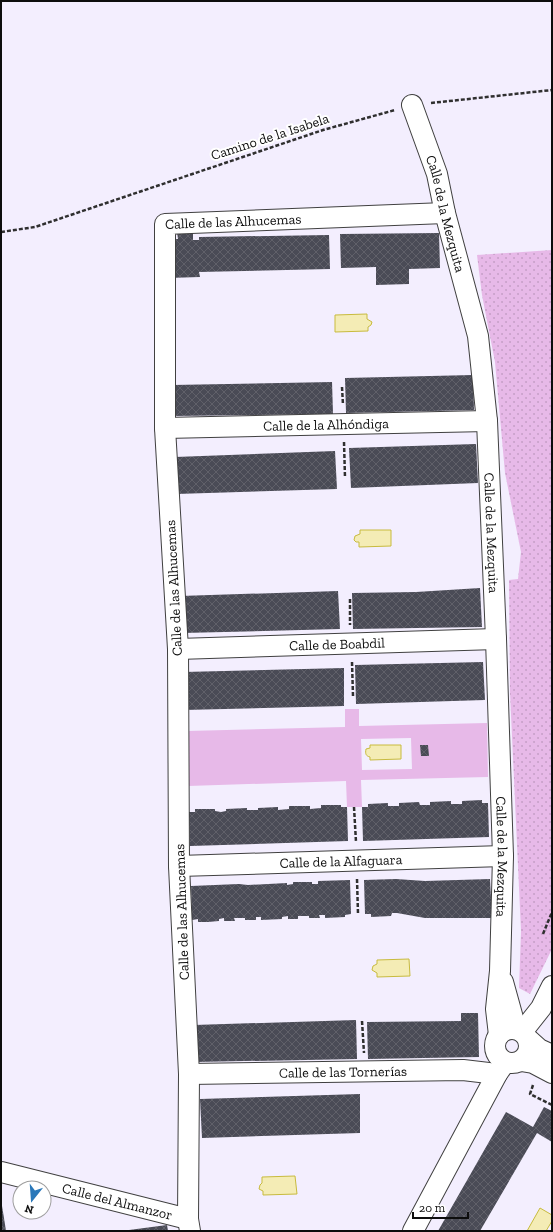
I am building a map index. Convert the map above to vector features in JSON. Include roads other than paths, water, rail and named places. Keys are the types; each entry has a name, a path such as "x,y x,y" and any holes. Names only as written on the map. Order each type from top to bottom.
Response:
{"street":[{"name":"Calle de la Mezquita","path":"412,105 437,174 445,213 478,336 486,421 496,639 503,856 500,971 496,1009 516,1034"},
{"name":"Calle de las Alhucemas","path":"189,1225 189,1074 179,866 178,649 165,428 165,224 445,213"},
{"name":"Calle de la Alhóndiga","path":"165,428 486,421"},
{"name":"Calle de Boabdil","path":"178,649 496,639"},
{"name":"Calle de la Alfaguara","path":"179,866 503,856"},
{"name":"Calle de la Mezquita","path":"500,971 516,1034"},
{"path":"508,1066 496,1053 494,1047 496,1041 516,1034 541,1008 552,986"},
{"path":"510,1007 525,1012 530,1012 541,1008"},
{"path":"516,1034 539,1049 552,1055"},
{"path":"413,1231 508,1066 527,1056 530,1048 516,1034"},
{"name":"Calle de las Tornerías","path":"189,1074 463,1070 533,1063 552,1073"},
{"name":"Calle del Almanzor","path":"1,1172 189,1225"}]}
